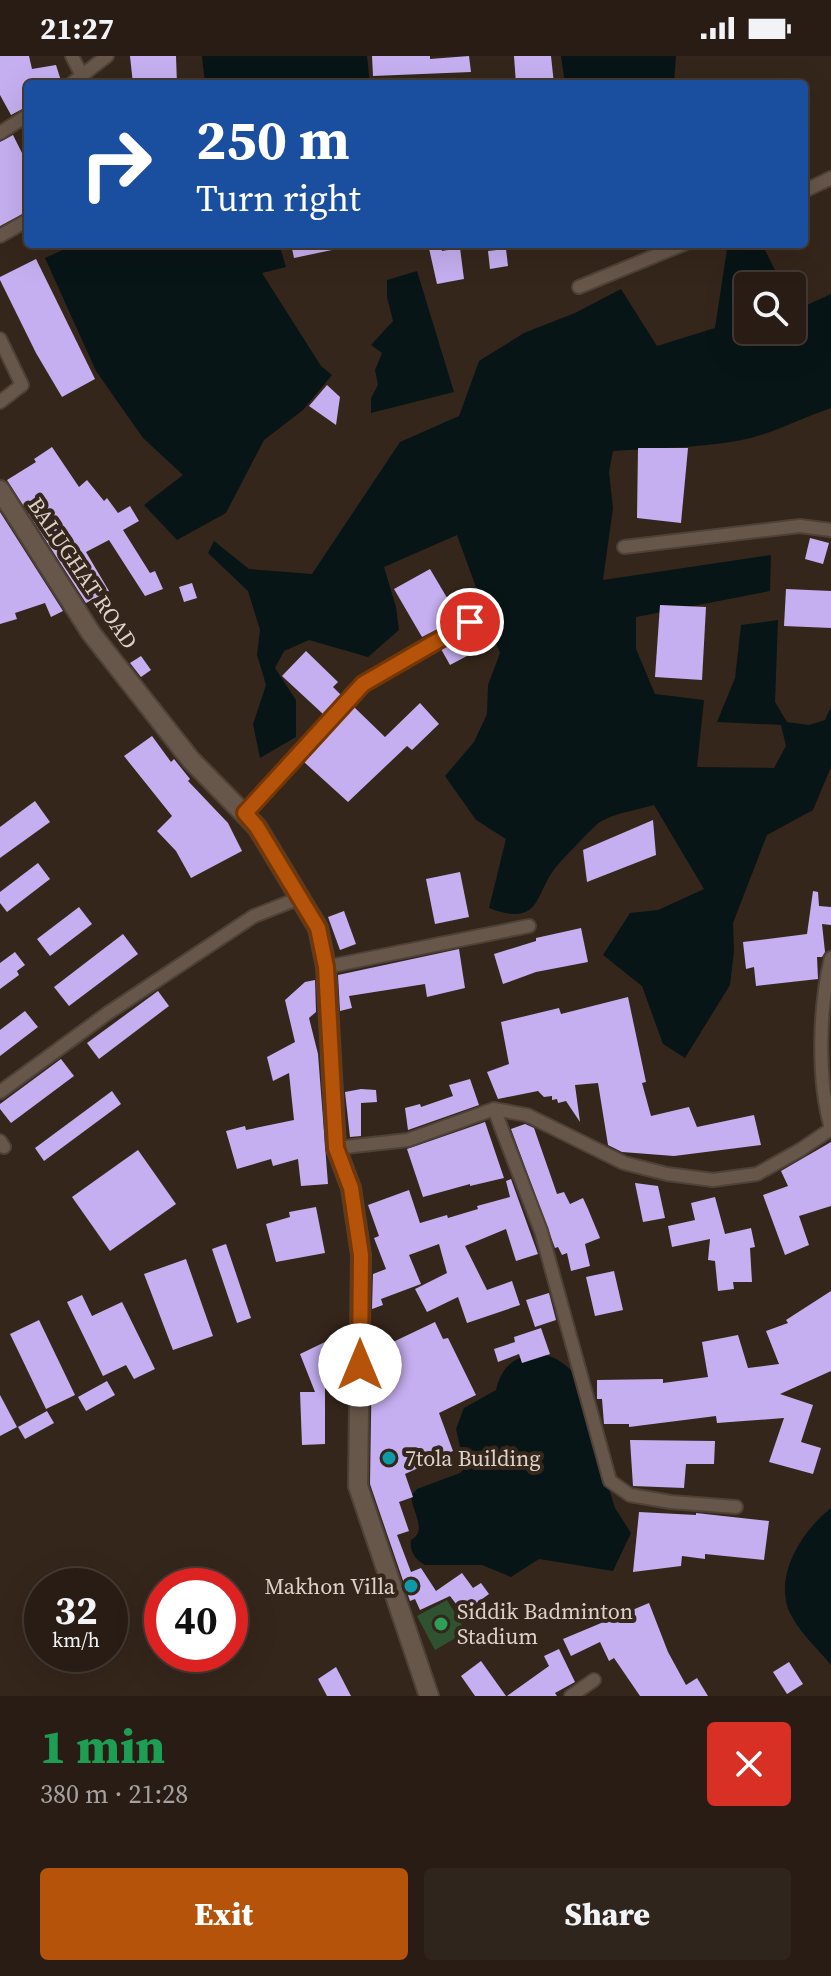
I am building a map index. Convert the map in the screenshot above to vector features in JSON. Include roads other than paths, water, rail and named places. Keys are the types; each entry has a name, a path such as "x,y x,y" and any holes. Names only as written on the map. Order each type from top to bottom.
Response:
{"street":[{"path":"72,56 76,80"},
{"path":"76,80 79,56"},
{"path":"76,80 107,56"},
{"path":"0,133 24,118"},
{"path":"808,189 831,178"},
{"path":"0,236 24,222"},
{"path":"579,287 674,248"},
{"path":"0,339 22,385 0,402"},
{"name":"BALUGHAT ROAD","path":"0,490 91,633 191,760 257,827 318,928 326,967 336,1148 351,1188 361,1255 358,1486 429,1696"},
{"path":"624,547 800,526 831,530"},
{"path":"245,813 363,684 470,622"},
{"path":"0,1092 108,1013 254,916 300,898"},
{"path":"326,967 529,926"},
{"path":"336,1148 408,1140 494,1109 527,1115 624,1163 667,1174 713,1180 757,1174 831,1128 825,1107 822,1039 831,958"},
{"path":"494,1109 541,1231 610,1481 630,1495 736,1507"},
{"path":"571,1696 594,1680"}],"place":[{"name":"7tola Building","path":"389,1458"},
{"name":"Makhon Villa","path":"411,1586"},
{"name":"Siddik Badminton Stadium","path":"441,1624"}]}
